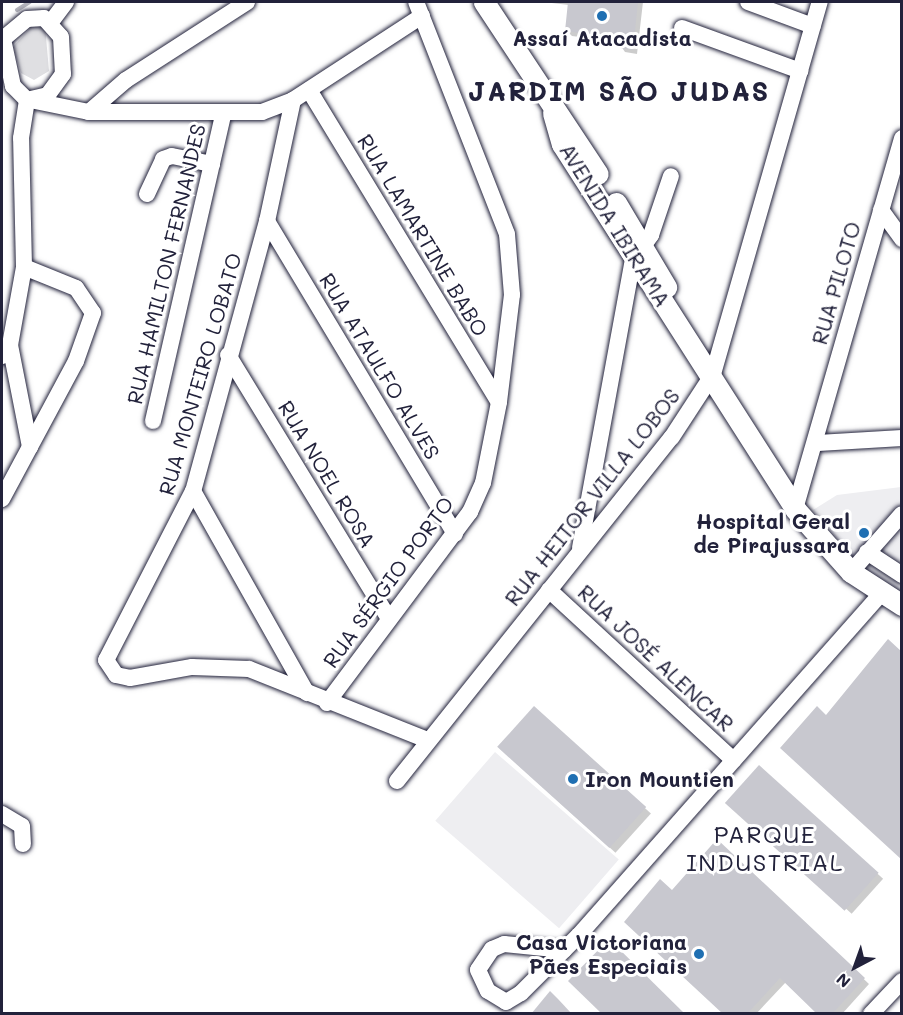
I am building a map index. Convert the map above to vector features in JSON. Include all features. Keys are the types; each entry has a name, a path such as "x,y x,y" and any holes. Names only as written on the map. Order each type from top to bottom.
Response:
{"main road":[{"name":"AVENIDA IBIRAMA","path":"484,2 553,113 574,136 637,252 795,509 851,572 880,595 902,605"}],"street":[{"path":"51,22 66,2"},
{"path":"89,112 126,80 247,2"},
{"path":"747,2 813,26"},
{"name":"RUA HEITOR VILLA LOBOS","path":"397,781 426,740 672,437 713,374 820,2"},
{"path":"51,22 27,19 2,42 5,76 31,100 89,112 223,116 262,112 293,100 419,9"},
{"name":"RUA SÉRGIO PORTO","path":"327,704 388,616 454,534 483,483 499,402 512,295 507,234 419,9"},
{"path":"51,22 62,46 60,83 69,108"},
{"path":"682,28 800,71"},
{"path":"30,447 6,350 24,267 21,138 31,100 60,83"},
{"name":"RUA LAMARTINE BABO","path":"309,90 499,402"},
{"name":"RUA MONTEIRO LOBATO","path":"293,100 267,221 228,355 193,491 107,654 108,668 130,678 192,667 249,669 307,693 327,704 426,740"},
{"name":"RUA HAMILTON FERNANDES","path":"153,421 223,116"},
{"name":"RUA PILOTO","path":"795,509 818,442 841,342 902,138"},
{"path":"147,194 163,159 172,156 212,164"},
{"path":"580,549 637,252 651,235 671,176"},
{"path":"881,210 902,239"},
{"name":"RUA ATAULFO ALVES","path":"267,221 454,534"},
{"path":"2,499 76,361 93,313 76,288 24,267"},
{"name":"RUA NOEL ROSA","path":"228,355 388,616"},
{"path":"818,442 902,438"},
{"path":"193,491 307,693"},
{"path":"851,572 902,514"},
{"path":"867,552 902,575"},
{"name":"RUA JOSÉ ALENCAR","path":"549,590 732,760"},
{"path":"564,950 504,944 492,949 478,970 488,991 506,1002 564,950 880,595"},
{"path":"2,814 22,826 23,844"},
{"path":"871,1014 902,981"}],"shaded area":[{"path":"33,25 45,26 49,71 34,80 21,73 13,47"},
{"name":"Hospital Geral de Pirajussara","path":"901,487 901,597 866,572 813,510 837,495"},
{"path":"495,752 619,860 559,928 435,821"}],"building":[{"name":"Assaí Atacadista","path":"568,2 638,2 633,50 618,48 615,38 565,31"},
{"path":"888,639 902,652 902,860 780,748 817,706 826,715"},
{"name":"Iron Mountien","path":"534,706 646,807 609,848 497,747"},
{"path":"759,765 879,873 845,911 725,803"},
{"path":"717,839 865,978 832,1014 817,1014 780,978 747,1014 723,1014 624,922 660,879 672,890"},
{"path":"609,939 685,1014 602,1014 568,981"},
{"path":"550,991 558,999 572,1014 531,1014"}],"waterway":[{"path":"17,10 30,2"}],"place":[{"name":"Assaí Atacadista","path":"602,16"},
{"name":"Hospital Geral de Pirajussara","path":"864,533"},
{"name":"Iron Mountien","path":"573,779"},
{"name":"Casa Victoriana Pães Especiais","path":"699,954"}],"district":[{"name":"JARDIM SÃO JUDAS","path":"619,91"},
{"name":"PARQUE INDUSTRIAL","path":"765,848"}]}
